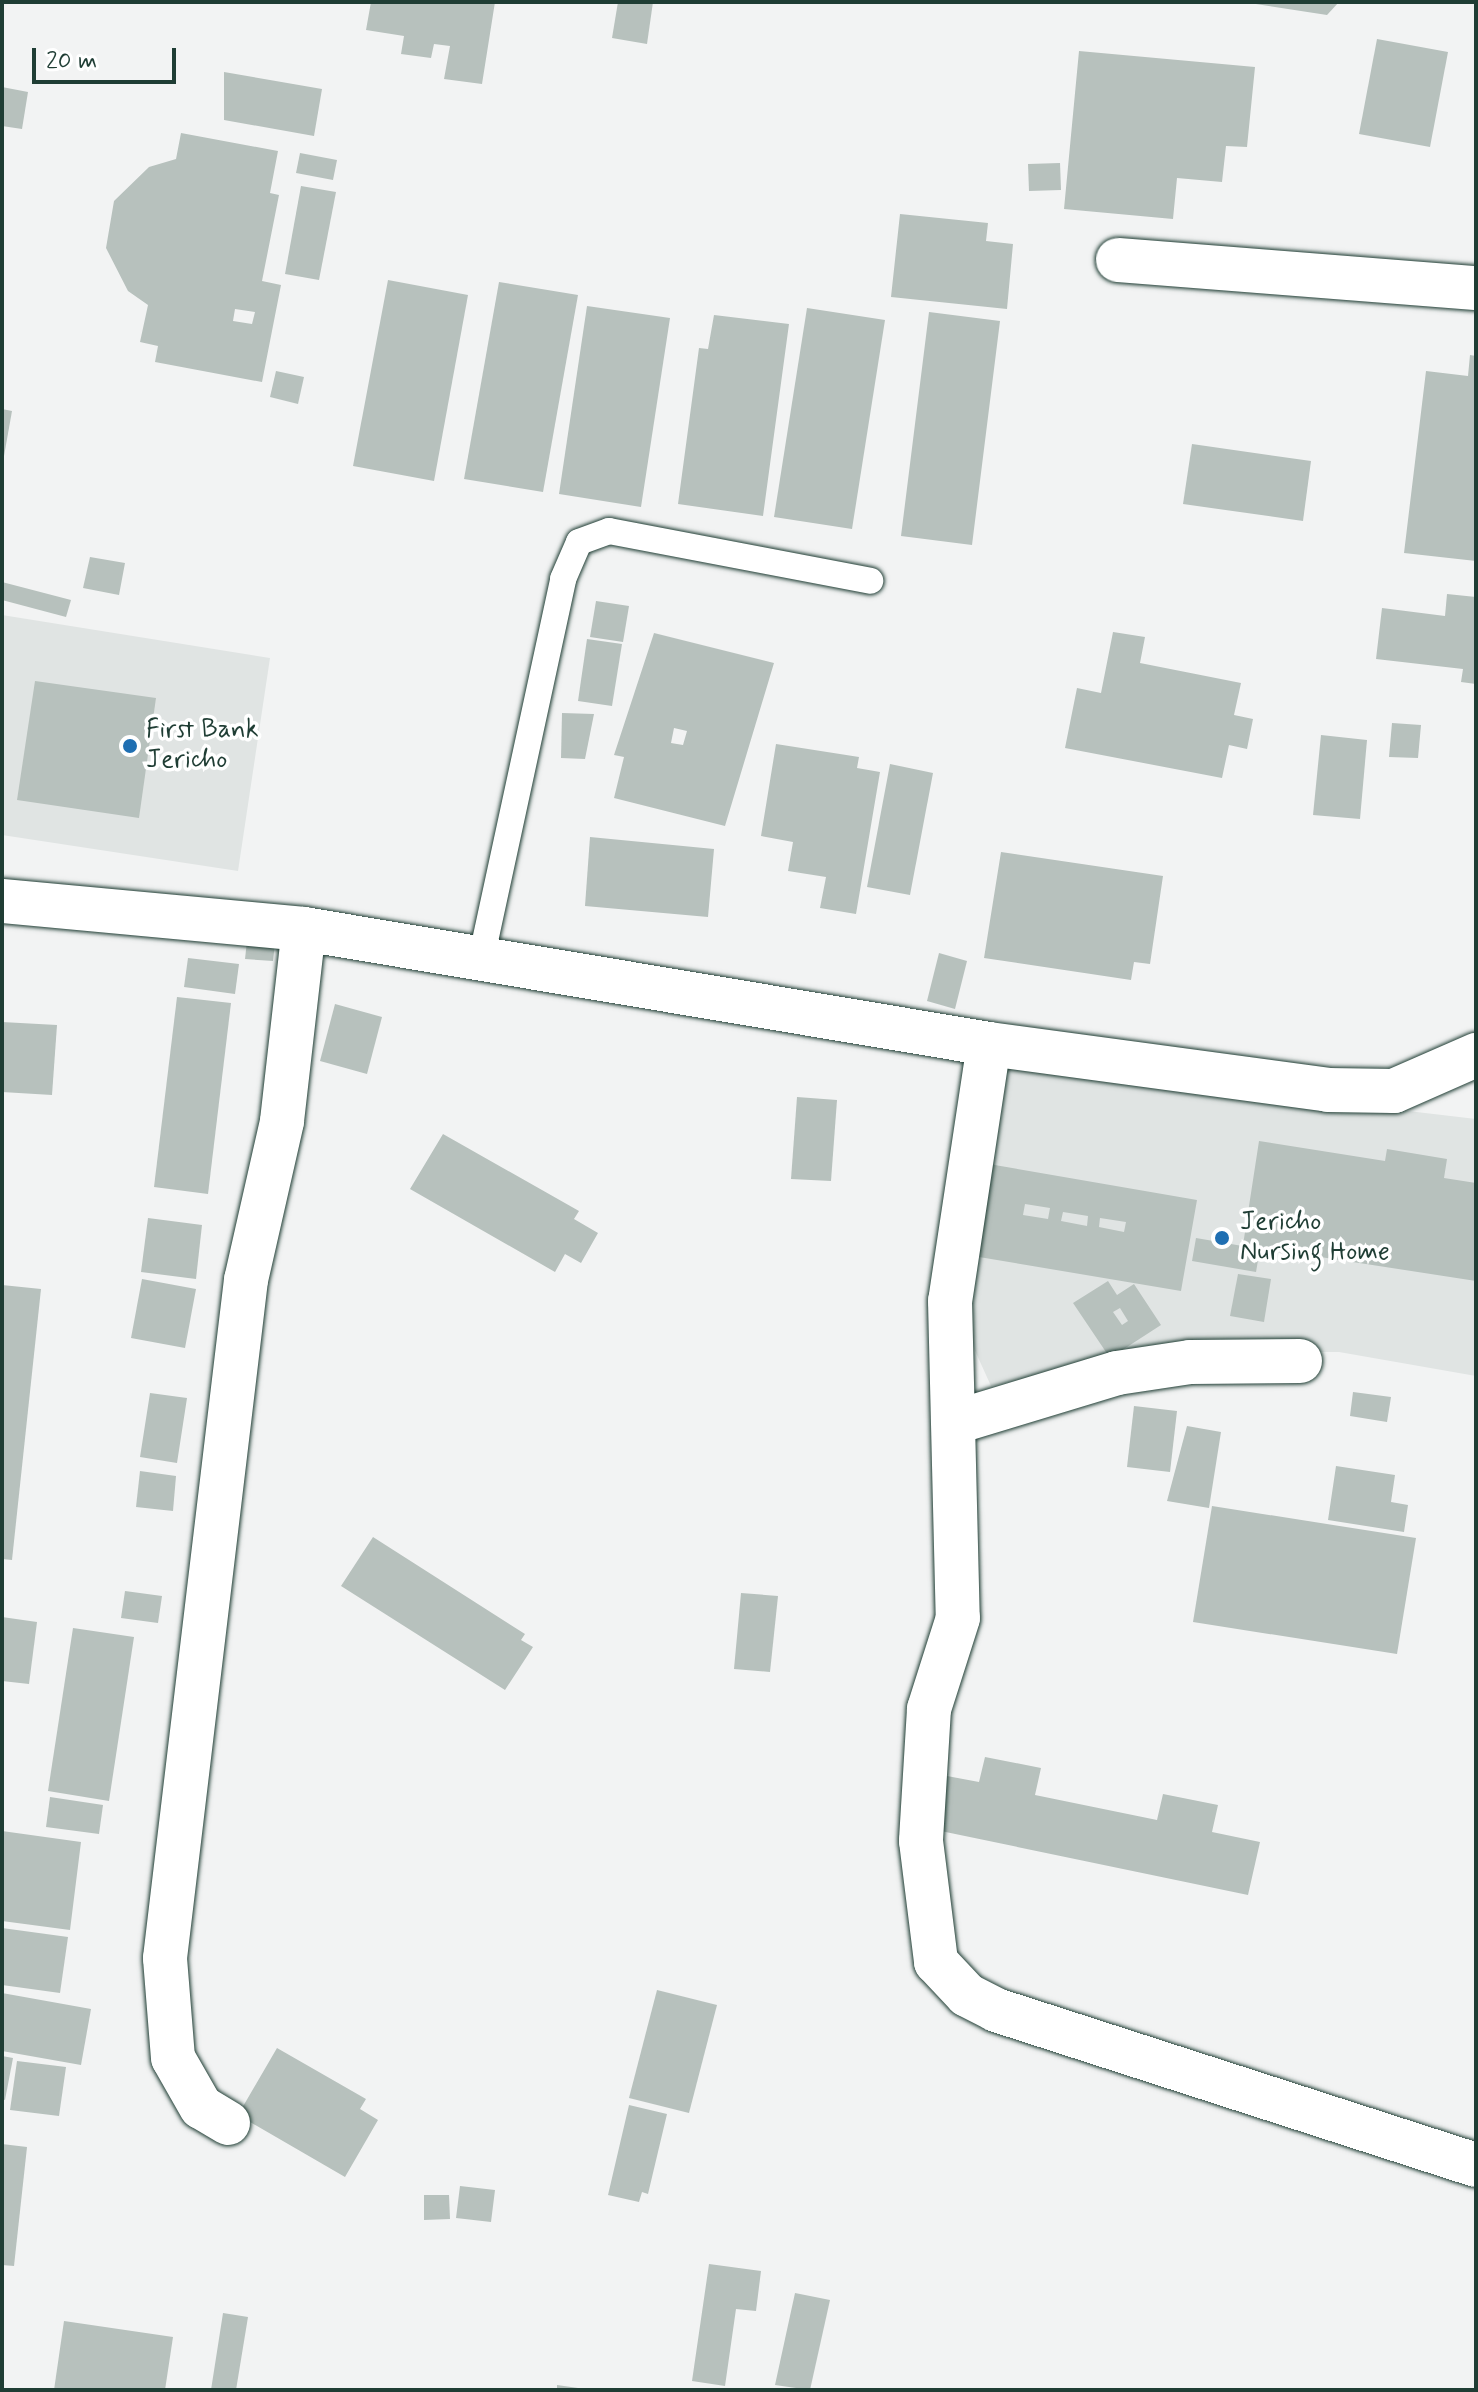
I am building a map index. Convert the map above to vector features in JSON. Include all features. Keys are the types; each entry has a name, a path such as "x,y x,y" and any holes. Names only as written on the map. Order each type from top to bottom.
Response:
{"street":[{"path":"1118,260 1476,288"},
{"path":"2,901 304,929 482,955 989,1044 1328,1090 1394,1091 1476,1055"},
{"path":"228,2123 201,2107 173,2058 165,1958 246,1280 282,1121 304,929"},
{"path":"989,1044 952,1287 958,1618 929,1709 921,1841 936,1962 967,1995 996,2010 1476,2165"},
{"path":"956,1422 1117,1373 1190,1362 1300,1361"}],"lane":[{"path":"482,955 563,579 579,542 609,531 870,581"}],"shaded area":[{"name":"First Bank Jericho","path":"2,615 270,658 238,871 2,835"},
{"name":"Jericho Nursing Home","path":"1007,1064 1476,1119 1476,1376 1339,1352 1153,1351 991,1386 967,1333"}],"building":[{"path":"371,2 495,2 482,84 444,79 450,46 434,44 431,58 401,54 404,36 366,30"},
{"path":"618,2 653,2 647,44 612,38"},
{"path":"1243,2 1339,2 1327,15"},
{"path":"1377,39 1448,52 1430,147 1359,134"},
{"path":"1079,51 1255,67 1247,147 1226,146 1222,182 1177,178 1173,219 1064,209"},
{"path":"224,72 322,89 314,136 224,120"},
{"path":"2,87 28,92 22,129 2,126"},
{"path":"181,133 278,151 270,193 279,195 262,281 281,285 262,382 155,362 158,346 140,342 148,305 128,291 106,248 114,201 149,167 176,159","holes":["235,309 255,312 252,324 233,321"]},
{"path":"300,153 337,160 333,180 296,173"},
{"path":"1060,163 1061,190 1029,191 1028,164"},
{"path":"301,186 336,192 319,280 285,274"},
{"path":"900,214 988,223 986,241 1013,244 1007,309 891,297"},
{"path":"388,280 468,295 434,481 353,466"},
{"path":"499,282 578,295 543,492 464,479"},
{"path":"587,306 670,318 641,507 559,494"},
{"path":"807,308 885,320 852,529 774,517"},
{"path":"929,312 1000,321 972,545 901,536"},
{"path":"714,315 789,324 763,516 678,504 699,348 708,349"},
{"path":"1470,355 1476,356 1476,561 1404,553 1426,371 1468,376"},
{"path":"276,371 304,377 298,404 270,397"},
{"path":"2,409 12,411 4,456 2,456"},
{"path":"1192,444 1311,461 1303,521 1183,504"},
{"path":"90,557 125,563 119,595 83,588"},
{"path":"2,582 71,600 66,617 2,600"},
{"path":"1447,594 1476,597 1476,684 1461,682 1463,669 1376,659 1382,608 1445,616"},
{"path":"596,601 629,606 623,642 590,637"},
{"path":"1113,632 1145,637 1140,663 1241,683 1234,715 1253,719 1247,749 1229,745 1222,778 1065,748 1077,688 1101,693"},
{"path":"654,633 774,663 725,826 614,798 624,757 614,755","holes":["674,728 687,731 683,745 671,743"]},
{"path":"587,639 622,644 612,706 578,701"},
{"path":"35,681 156,698 139,818 17,800"},
{"path":"562,713 594,714 585,759 561,758"},
{"path":"1392,723 1421,725 1418,758 1389,757"},
{"path":"1321,735 1367,740 1360,819 1313,815"},
{"path":"776,744 859,757 857,768 880,772 856,914 820,908 826,877 788,871 793,842 761,836"},
{"path":"890,764 933,773 910,895 867,887"},
{"path":"590,837 714,849 708,917 585,906"},
{"path":"1001,852 1163,876 1150,964 1134,962 1131,980 984,958"},
{"path":"248,932 276,934 273,961 245,959"},
{"path":"939,953 967,961 955,1009 927,1001"},
{"path":"188,958 239,964 235,994 184,987"},
{"path":"177,997 231,1003 208,1194 154,1187"},
{"path":"335,1004 382,1017 367,1074 320,1061"},
{"path":"2,1022 57,1025 52,1095 2,1092"},
{"path":"797,1097 837,1100 831,1181 791,1179"},
{"path":"443,1134 579,1211 574,1219 598,1233 581,1263 565,1254 555,1272 410,1189"},
{"path":"1259,1141 1385,1161 1387,1149 1447,1159 1444,1178 1476,1183 1476,1281 1243,1245"},
{"path":"989,1164 1197,1200 1181,1291 973,1256","holes":["1025,1204 1050,1208 1048,1219 1023,1215","1063,1212 1088,1216 1087,1226 1061,1221","1100,1218 1126,1222 1124,1232 1099,1227"]},
{"path":"148,1218 202,1225 196,1279 141,1272"},
{"path":"1196,1238 1260,1249 1256,1272 1192,1261"},
{"path":"1238,1274 1271,1279 1264,1322 1230,1316"},
{"path":"142,1279 196,1289 185,1348 131,1338"},
{"path":"1108,1281 1117,1295 1134,1284 1161,1325 1110,1358 1073,1303","holes":["1120,1308 1128,1321 1122,1325 1113,1312"]},
{"path":"2,1285 41,1289 12,1560 2,1559"},
{"path":"1353,1392 1391,1397 1387,1422 1350,1416"},
{"path":"150,1393 187,1398 177,1463 140,1457"},
{"path":"1134,1406 1177,1411 1170,1472 1127,1467"},
{"path":"1187,1426 1221,1432 1209,1508 1167,1501"},
{"path":"1336,1466 1395,1475 1391,1502 1408,1505 1404,1532 1328,1520"},
{"path":"140,1471 176,1476 173,1511 136,1507"},
{"path":"1212,1506 1416,1538 1397,1654 1193,1622"},
{"path":"373,1537 525,1634 521,1640 533,1647 505,1690 341,1586"},
{"path":"125,1591 162,1596 158,1623 121,1618"},
{"path":"741,1593 778,1596 770,1672 734,1669"},
{"path":"2,1617 37,1622 29,1684 2,1681"},
{"path":"73,1628 134,1637 109,1801 48,1791"},
{"path":"985,1757 1041,1768 1035,1795 1157,1820 1163,1794 1218,1805 1212,1832 1260,1842 1248,1895 936,1830 947,1776 979,1782"},
{"path":"50,1797 103,1805 99,1834 46,1827"},
{"path":"2,1831 81,1842 70,1930 2,1921"},
{"path":"2,1928 68,1937 60,1993 2,1985"},
{"path":"657,1990 717,2005 689,2113 629,2098"},
{"path":"2,1993 91,2009 81,2065 2,2051"},
{"path":"277,2048 366,2099 360,2109 378,2120 345,2177 238,2115"},
{"path":"2,2056 13,2058 5,2100 2,2099"},
{"path":"17,2061 66,2067 59,2116 10,2110"},
{"path":"629,2105 667,2114 648,2194 642,2192 639,2202 608,2195"},
{"path":"2,2144 27,2147 14,2266 2,2265"},
{"path":"460,2186 495,2190 491,2222 456,2218"},
{"path":"424,2195 449,2195 450,2219 424,2220"},
{"path":"709,2264 761,2271 756,2311 736,2309 725,2386 692,2381"},
{"path":"795,2293 830,2300 810,2390 775,2385"},
{"path":"223,2313 248,2317 236,2390 211,2390"},
{"path":"64,2321 173,2337 165,2390 54,2390"},
{"path":"557,2385 578,2388 578,2390 557,2390"}],"place":[{"name":"First Bank Jericho","path":"130,746"},
{"name":"Jericho Nursing Home","path":"1222,1238"}]}
